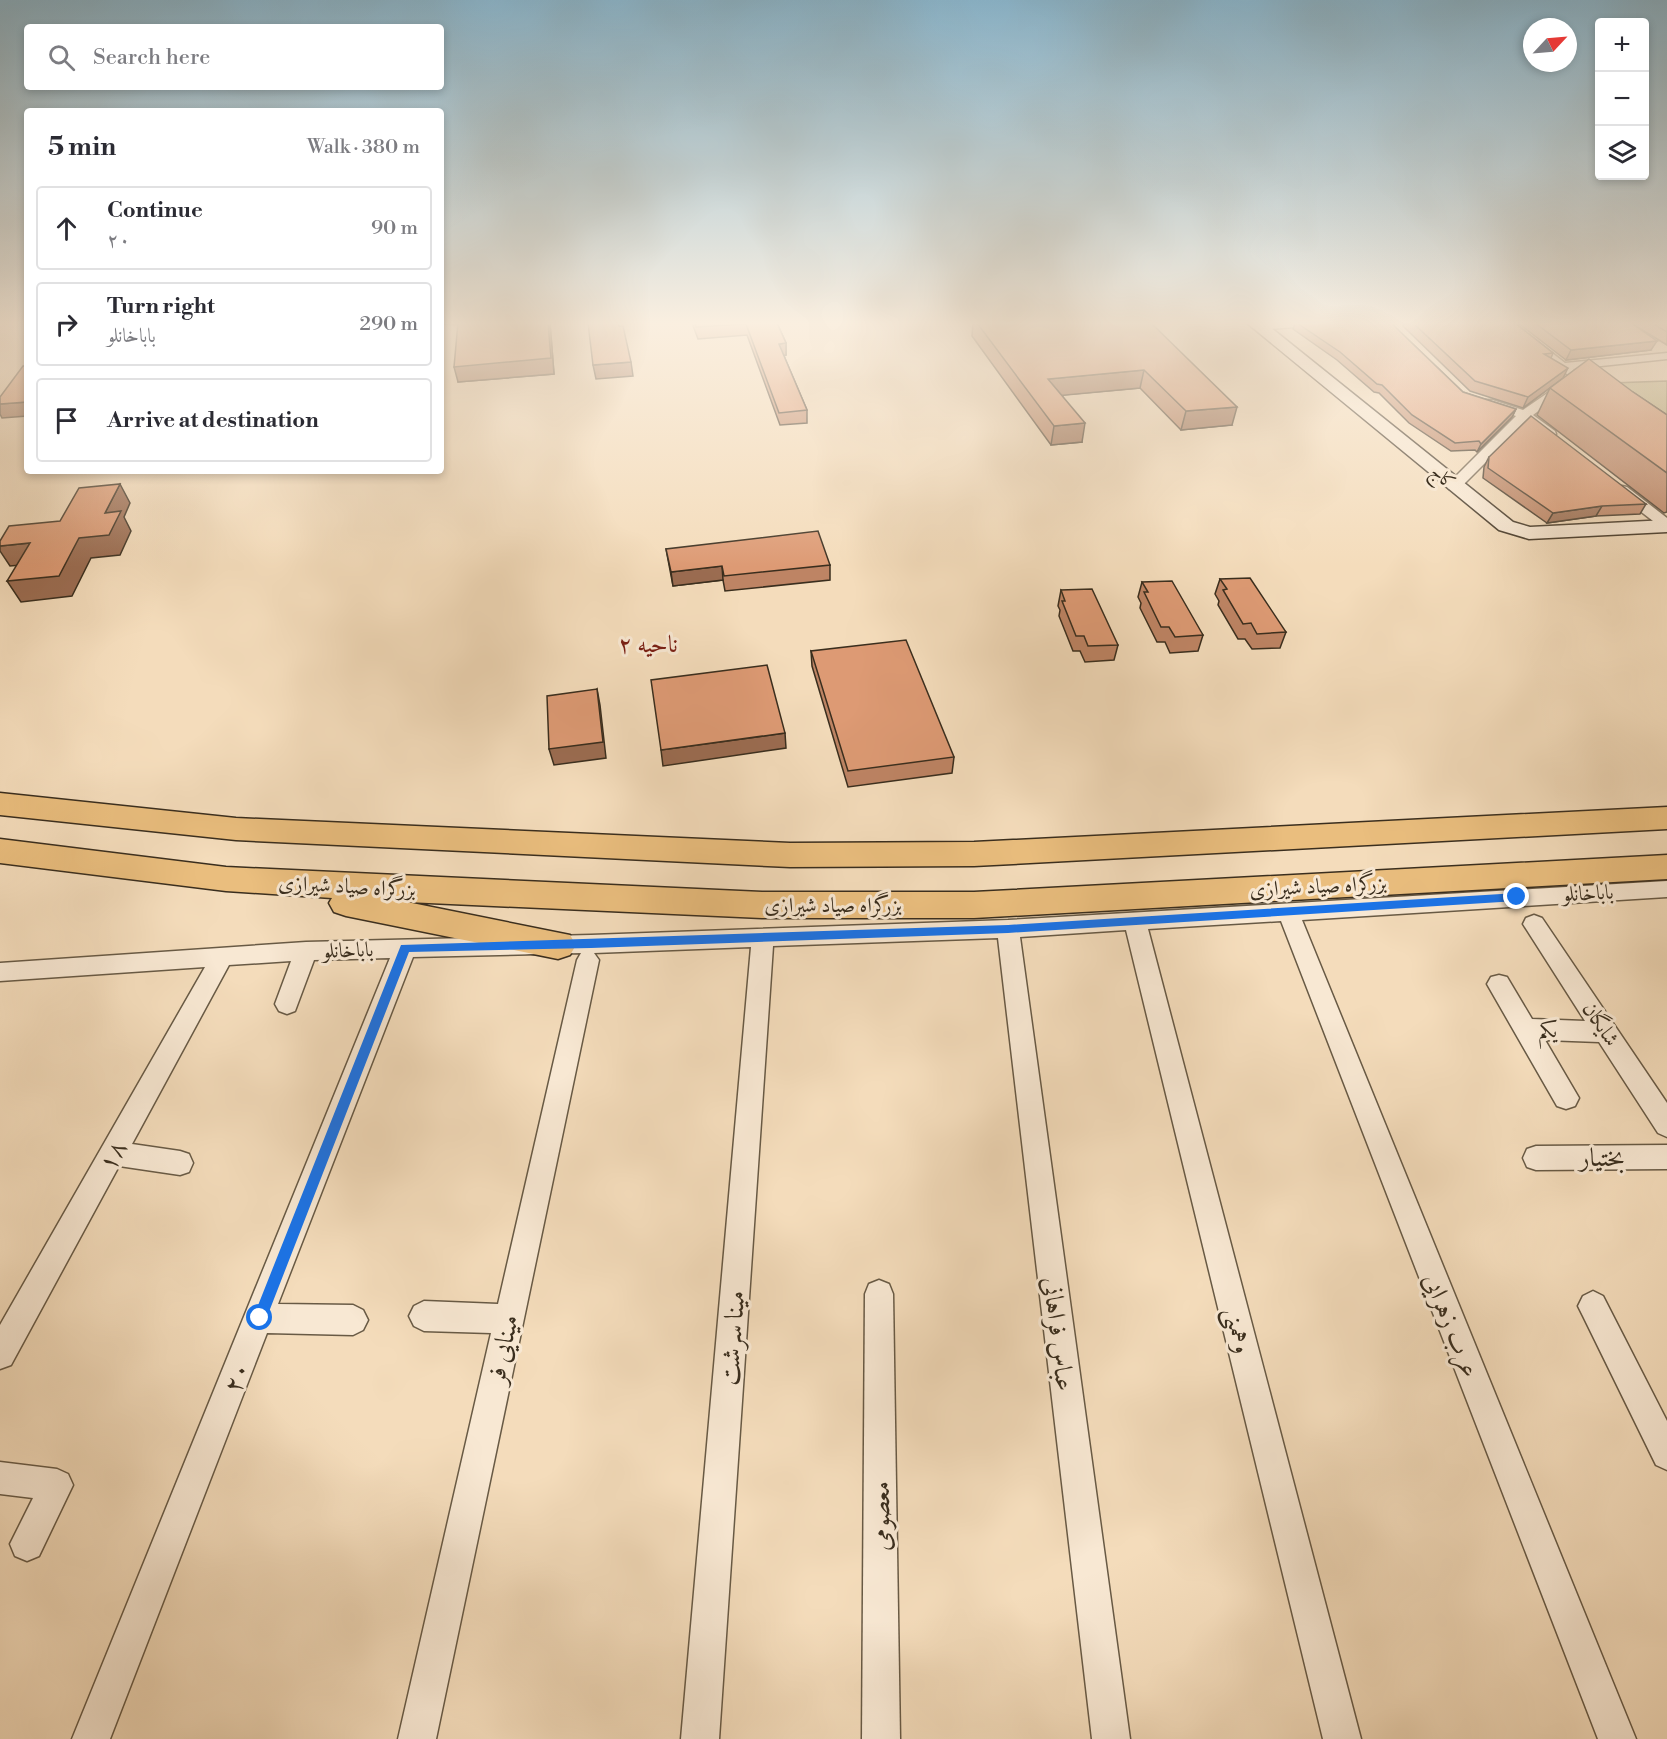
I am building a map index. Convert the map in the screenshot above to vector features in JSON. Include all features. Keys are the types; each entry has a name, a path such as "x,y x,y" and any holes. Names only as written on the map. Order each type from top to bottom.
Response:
{"highway":[{"path":"0,804 236,829 474,842 789,855 974,855 1667,818"},
{"name":"بزرگراه صیاد شیرازی","path":"0,851 226,879 622,901 892,906 974,905 1667,867"},
{"path":"226,879 558,945"}],"main road":[{"name":"کاج","path":"1354,404 1506,526 1529,533 1667,525"}],"street":[{"path":"1491,404 1525,415 1563,444"},
{"path":"1454,486 1525,415 1539,404"},
{"path":"1610,481 1667,525"},
{"name":"باباخانلو","path":"0,972 306,951 558,945 1008,929 1667,889"},
{"name":"عرب زهرایی","path":"1288,911 1617,1739"},
{"name":"وهمنی","path":"1135,921 1342,1739"},
{"name":"شایگان","path":"1534,924 1667,1125"},
{"name":"عباس فراهانی","path":"1008,929 1111,1739"},
{"name":"مینا سرشت","path":"700,1739 763,937"},
{"name":"۲۰","path":"92,1739 405,948"},
{"path":"287,1004 306,951"},
{"name":"۱۸","path":"0,1354 224,956"},
{"name":"مینایی فر","path":"417,1739 588,960"},
{"path":"1499,984 1566,1098"},
{"name":"یکم","path":"1526,1029 1606,1032"},
{"path":"113,1153 180,1163"},
{"name":"بختیار","path":"1536,1158 1667,1157"},
{"name":"معصومی","path":"879,1294 881,1739"},
{"path":"1593,1306 1667,1454"},
{"path":"424,1316 508,1319"},
{"path":"260,1318 353,1320"},
{"path":"0,1478 57,1485 27,1544"}],"shaded area":[{"path":"1643,404 1667,404 1667,421"}],"building":[{"path":"776,404 805,404 807,410 779,413"},
{"path":"1038,404 1069,404 1085,423 1054,426"},
{"path":"1179,404 1234,404 1237,407 1186,411"},
{"path":"1401,404 1501,404 1516,409 1481,444 1479,441 1455,443 1412,415"},
{"path":"1572,404 1651,404 1667,415 1667,473"},
{"path":"1531,416 1646,504 1602,506 1553,513 1488,468 1489,457"},
{"path":"120,484 105,513 121,511 109,535 79,538 59,576 7,581 30,543 0,546 0,541 9,526 60,521 79,488"},
{"path":"818,531 830,565 724,576 722,566 671,572 666,549"},
{"path":"1250,578 1286,632 1257,634 1251,623 1243,624 1223,590 1227,589 1220,579"},
{"path":"1172,581 1203,635 1175,637 1169,627 1161,627 1144,592 1148,592 1142,582"},
{"path":"1092,589 1118,645 1088,646 1084,636 1076,636 1062,601 1065,601 1061,590"},
{"path":"906,640 954,757 848,771 811,651"},
{"path":"767,665 785,733 661,750 651,680"},
{"path":"597,689 603,742 549,749 547,696"}],"district":[{"name":"ناحیه ۲","path":"648,644"}],"route":[{"path":"260,1318 405,948 591,944 1008,929 1517,897"}]}
